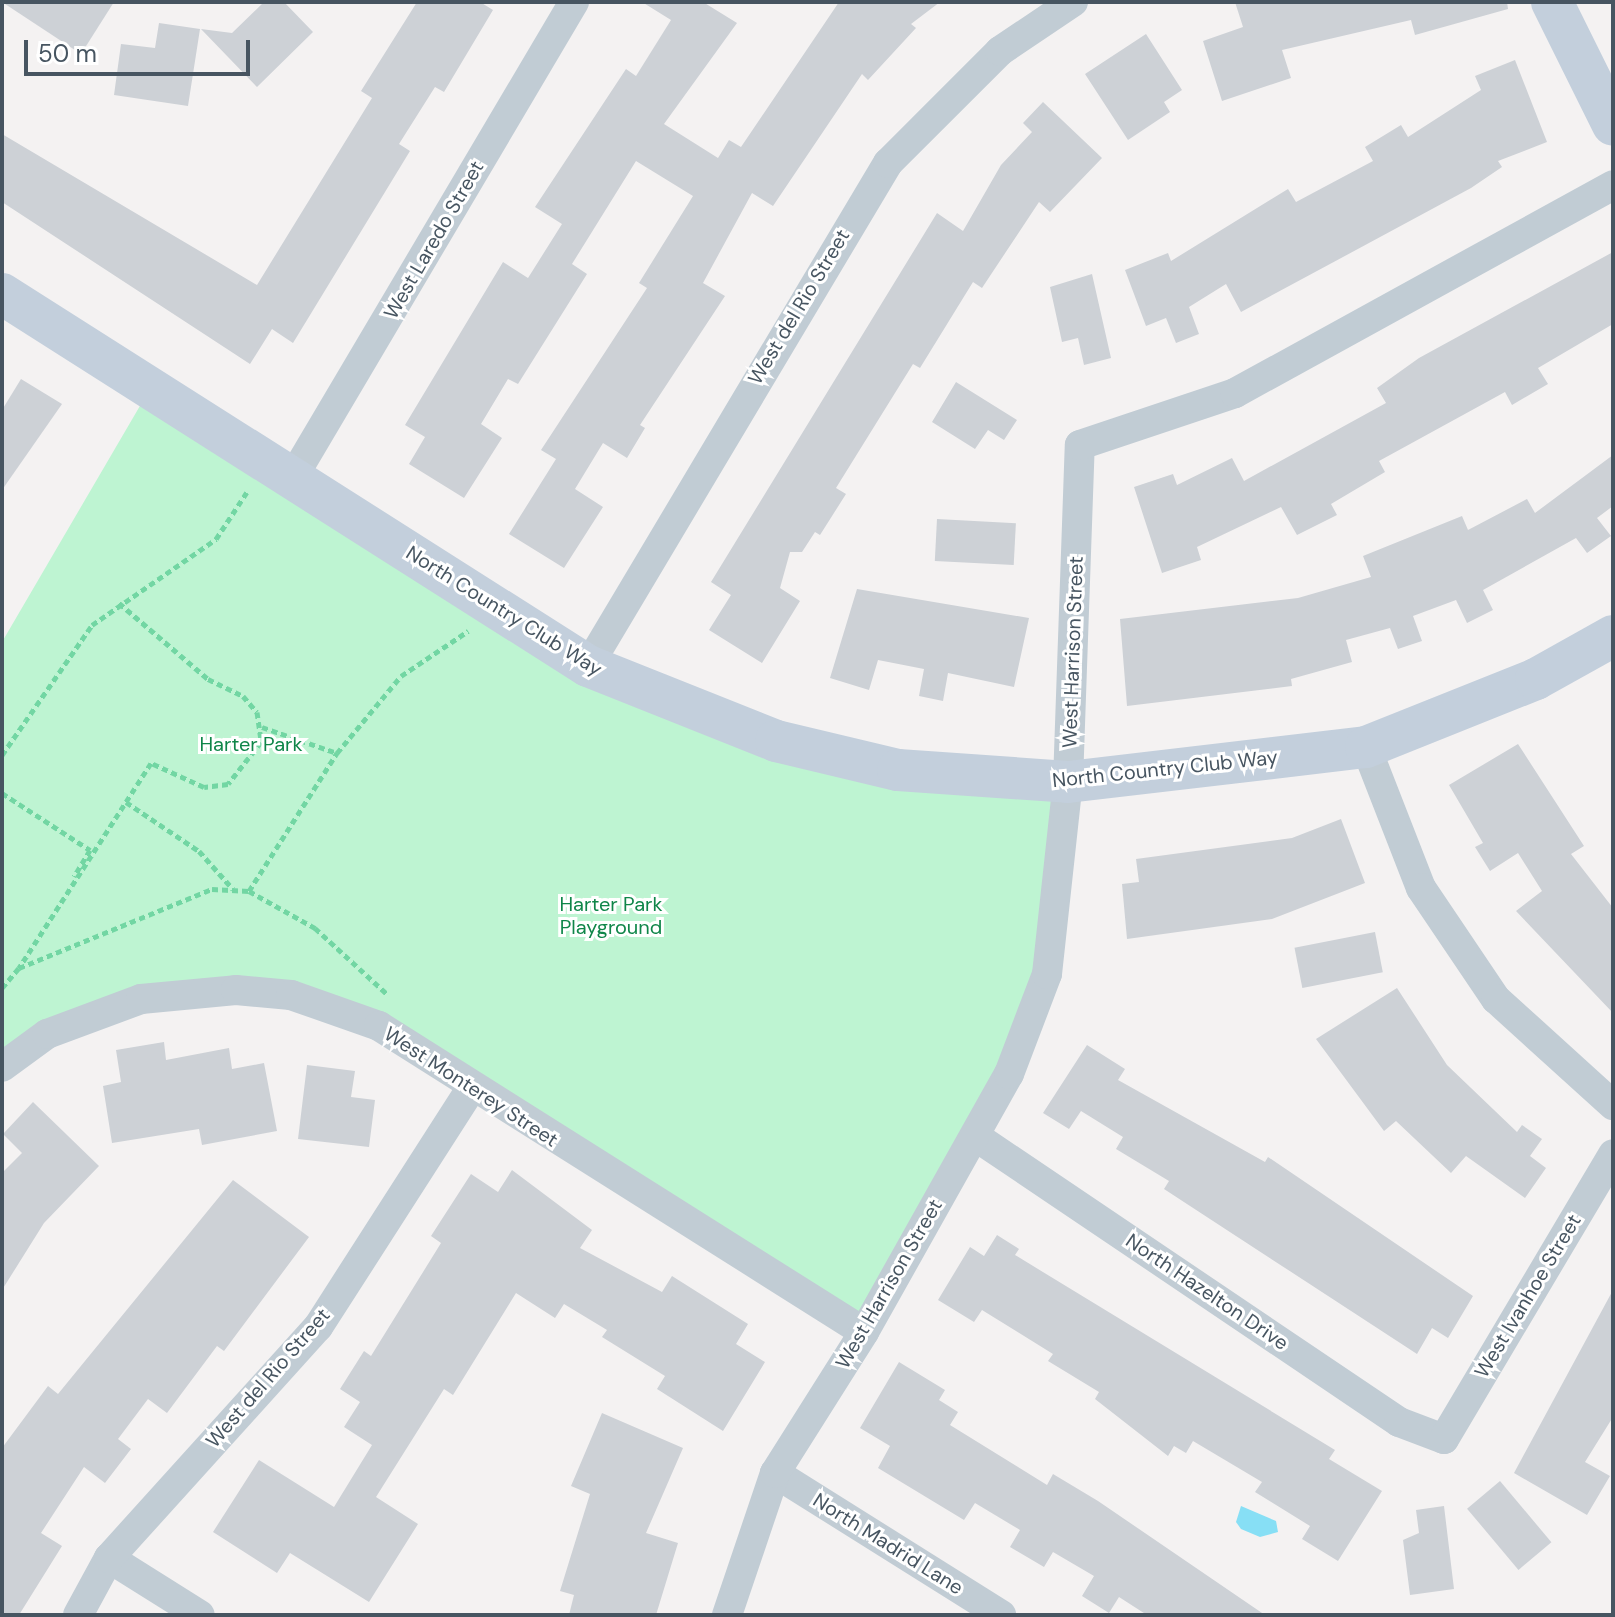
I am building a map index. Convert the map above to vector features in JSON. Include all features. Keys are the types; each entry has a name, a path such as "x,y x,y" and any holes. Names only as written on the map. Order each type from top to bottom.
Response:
{"street":[{"name":"West Laredo Street","path":"293,477 574,2"},
{"name":"West del Rio Street","path":"588,666 888,163 1000,51 1073,2"},
{"path":"1552,2 1613,125"},
{"name":"West Harrison Street","path":"727,1615 775,1473 864,1332 1009,1074 1047,974 1068,782 1080,445 1235,393 1613,185"},
{"name":"North Country Club Way","path":"3,296 588,666 776,741 898,770 1068,782 1366,747 1536,679 1613,636"},
{"path":"1366,747 1421,888 1496,999 1613,1105"},
{"name":"West Monterey Street","path":"2,1067 47,1034 141,999 236,990 291,995 379,1026 470,1090 864,1332"},
{"name":"West del Rio Street","path":"78,1615 109,1558 318,1327 470,1090"},
{"name":"North Hazelton Drive","path":"975,1136 1399,1422 1444,1439"},
{"name":"West Ivanhoe Street","path":"1444,1439 1613,1154"},
{"name":"North Madrid Lane","path":"775,1473 1001,1615"},
{"path":"109,1558 200,1615"}],"path":[{"path":"2,755 63,658 119,603 216,539 248,490"},
{"path":"119,603 208,679 243,696 262,727 337,753"},
{"path":"249,891 337,753 401,676 468,631"},
{"path":"2,988 19,968 151,763 204,787 228,784 252,758 262,727"},
{"path":"2,793 90,850 19,968"},
{"path":"126,802 199,851 233,890"},
{"path":"19,968 164,906 233,890 249,891 315,928 393,1000"}],"green space":[{"name":"Harter Park","path":"151,387 541,638 776,741 1068,782 1047,974 864,1332 334,1009 141,999 2,1067 2,642"}],"water":[{"path":"1241,1506 1276,1521 1278,1532 1260,1537 1241,1529 1236,1522"}],"building":[{"path":"2,2 114,2 81,54"},
{"path":"264,2 284,2 313,32 257,87 201,29 232,33"},
{"path":"417,2 480,2 493,10 444,92 435,87 399,144 410,151 293,343 272,329 250,364 2,202 2,134 257,285 372,98 361,91"},
{"path":"642,2 703,2 737,23 664,124 718,158 729,140 741,147 839,2 940,2 911,24 916,28 868,80 862,74 773,206 752,193 703,283 725,296 640,425 645,428 627,458 603,443 575,489 603,507 564,568 509,534 556,459 541,450 647,288 639,283 693,196 636,161 572,264 587,274 518,384 508,379 481,424 502,438 464,498 409,464 425,437 405,425 503,262 528,278 562,224 535,207 626,69 636,76 671,20"},
{"path":"1235,2 1507,2 1508,9 1415,35 1411,20 1282,50 1291,78 1222,101 1203,41 1243,27"},
{"path":"159,23 200,29 188,106 114,95 121,44 155,48"},
{"path":"1146,34 1182,90 1164,102 1170,112 1128,140 1085,74"},
{"path":"1515,60 1547,142 1498,161 1502,167 1471,188 1241,312 1226,284 1189,307 1199,334 1176,343 1166,318 1146,326 1125,270 1168,253 1171,261 1288,189 1296,202 1373,161 1365,147 1401,125 1408,137 1481,90 1475,76"},
{"path":"1043,102 1102,158 1050,212 1039,202 982,288 973,282 920,368 913,364 836,488 846,494 820,535 815,532 802,552 790,552 780,588 800,601 762,663 709,630 731,595 711,582 937,213 963,231 1001,165 1032,132 1023,123"},
{"path":"1613,252 1613,324 1538,368 1548,384 1512,405 1505,392 1379,461 1385,472 1331,504 1337,515 1297,535 1281,507 1197,547 1201,560 1162,573 1134,487 1173,474 1177,485 1232,458 1244,481 1386,403 1377,388 1419,358"},
{"path":"1092,274 1111,358 1084,365 1078,338 1062,342 1050,287"},
{"path":"21,379 62,404 2,490 2,410"},
{"path":"956,382 1017,420 1004,440 988,430 975,449 932,422"},
{"path":"1613,455 1613,506 1597,518 1611,536 1587,553 1576,538 1483,590 1493,610 1467,623 1456,600 1413,616 1422,641 1398,649 1390,628 1346,640 1352,662 1291,679 1292,686 1127,706 1120,619 1298,598 1371,577 1363,556 1462,516 1468,530 1527,499 1535,513"},
{"path":"937,519 1016,523 1014,565 935,561"},
{"path":"857,589 1029,618 1014,687 948,673 943,701 919,696 924,669 878,660 869,690 830,678"},
{"path":"1518,744 1584,846 1571,854 1613,908 1613,1013 1516,911 1542,891 1518,853 1490,871 1475,847 1483,843 1449,785"},
{"path":"1341,819 1365,883 1272,919 1127,939 1122,884 1139,882 1136,859 1292,838"},
{"path":"1375,932 1383,972 1302,988 1295,948"},
{"path":"1397,988 1447,1065 1517,1132 1522,1125 1542,1139 1530,1156 1546,1168 1525,1198 1466,1156 1451,1173 1396,1121 1384,1131 1316,1039"},
{"path":"164,1042 166,1060 229,1048 232,1069 264,1063 277,1131 202,1145 199,1129 112,1143 103,1086 121,1082 116,1050"},
{"path":"1087,1045 1125,1069 1118,1080 1265,1162 1268,1157 1473,1296 1448,1338 1432,1328 1417,1354 1164,1189 1169,1181 1116,1149 1123,1137 1081,1111 1069,1129 1043,1113"},
{"path":"307,1065 355,1071 351,1097 375,1100 369,1147 298,1139"},
{"path":"33,1102 99,1166 44,1223 2,1290 2,1173 22,1153 3,1134"},
{"path":"512,1170 592,1230 580,1248 662,1292 672,1276 748,1324 736,1344 765,1362 723,1431 657,1389 665,1376 602,1337 607,1330 564,1304 555,1318 516,1293 453,1395 444,1389 376,1497 418,1524 369,1602 290,1553 277,1573 213,1532 259,1460 334,1507 372,1445 344,1427 360,1402 340,1389 364,1351 371,1356 441,1243 431,1236 471,1174 498,1192"},
{"path":"233,1180 309,1237 224,1351 217,1346 167,1413 148,1399 118,1439 131,1449 105,1483 84,1467 41,1533 62,1546 19,1615 2,1615 2,1448 48,1386 58,1394"},
{"path":"997,1235 1019,1249 1015,1255 1335,1450 1329,1459 1382,1491 1338,1561 1302,1539 1310,1526 1255,1492 1262,1482 1193,1441 1186,1453 1174,1446 1168,1456 1095,1399 1099,1392 1048,1361 1053,1354 982,1310 974,1322 938,1300 970,1247 984,1256"},
{"path":"1613,1290 1613,1417 1585,1462 1610,1476 1587,1515 1514,1473"},
{"path":"899,1362 945,1390 939,1400 958,1412 950,1425 1047,1485 1053,1474 1098,1501 1265,1615 1147,1615 1119,1597 1109,1613 1082,1596 1094,1576 1053,1552 1044,1567 1010,1547 1020,1530 975,1503 964,1520 878,1468 890,1446 860,1428"},
{"path":"602,1413 683,1448 646,1533 678,1543 656,1615 569,1615 574,1595 560,1591 590,1494 571,1486"},
{"path":"1500,1481 1551,1542 1518,1570 1467,1509"},
{"path":"1444,1506 1454,1589 1410,1595 1403,1540 1419,1533 1416,1510"}],"park label":[{"name":"Harter Park Playground","path":"611,916"}]}
